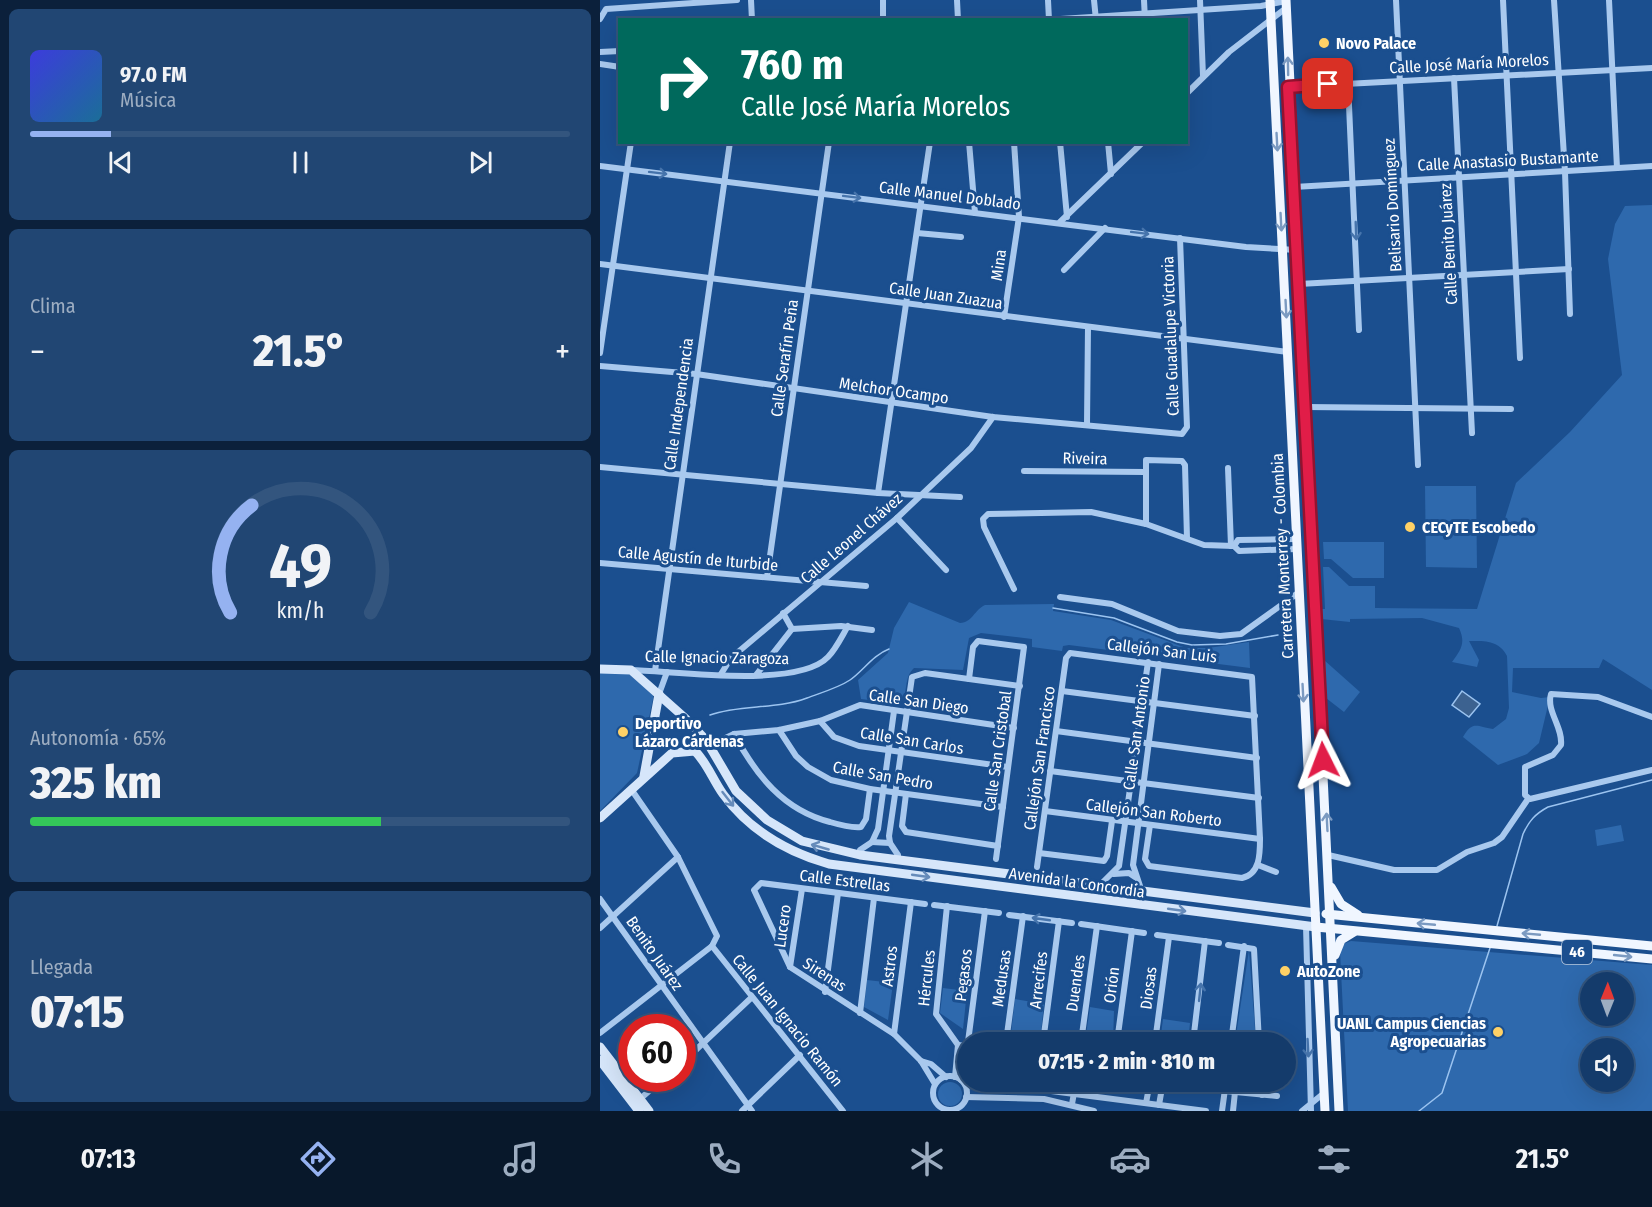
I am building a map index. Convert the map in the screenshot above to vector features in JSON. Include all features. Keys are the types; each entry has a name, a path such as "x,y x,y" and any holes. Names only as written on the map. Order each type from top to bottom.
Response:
{"main road":[{"name":"Carretera Monterrey - Colombia","path":"1266,3 1271,20 1288,352 1315,913 1311,927 1320,1010 1325,1111"},
{"name":"Carretera Monterrey - Colombia","path":"1286,3 1288,87 1298,250 1339,1111"},
{"name":"Calle Ignacio Zaragoza","path":"600,669 631,670"},
{"name":"46","path":"631,670 659,694 705,740"},
{"path":"644,776 659,694"},
{"name":"Avenida la Concordia","path":"705,740 736,791 767,820 802,841 860,855 1330,915 1652,946"},
{"path":"600,818 672,753 695,752 705,740"},
{"name":"Avenida la Concordia","path":"695,752 738,812 764,835 809,859 858,868 1311,927 1652,959"},
{"path":"858,868 860,855"},
{"path":"897,873 898,860"},
{"path":"1329,883 1341,904 1366,918"},
{"path":"1101,900 1102,887"},
{"path":"1141,905 1142,892"},
{"path":"1237,918 1238,904"},
{"path":"1332,963 1339,942 1356,931"},
{"path":"600,1047 649,1111"},
{"path":"601,1063 639,1111"}],"street":[{"path":"600,19 602,11 606,9 737,0"},
{"path":"751,0 752,18"},
{"path":"883,0 883,18"},
{"path":"957,0 958,18"},
{"path":"1048,0 1048,18"},
{"path":"1094,0 1096,18 1145,16 1266,3 1286,3"},
{"path":"1144,0 1145,16"},
{"path":"1200,0 1203,76"},
{"name":"Belisario Domínguez","path":"1396,0 1418,465"},
{"path":"1503,0 1520,358"},
{"path":"1554,0 1565,172 1570,314"},
{"path":"1609,0 1617,168"},
{"path":"1188,92 1203,76 1271,20 1286,3"},
{"path":"600,52 618,51"},
{"path":"600,64 618,67"},
{"name":"Calle José María Morelos","path":"1288,87 1652,68"},
{"name":"Calle Benito Juárez","path":"1454,78 1472,433"},
{"path":"1348,83 1359,330"},
{"path":"600,353 631,144"},
{"name":"Calle Independencia","path":"655,671 696,374 713,277 730,144"},
{"name":"Calle Serafín Peña","path":"767,577 829,144"},
{"path":"878,493 930,144"},
{"path":"969,144 975,213"},
{"name":"Mina","path":"1004,317 1019,217 1014,144"},
{"path":"1060,144 1067,217"},
{"path":"1108,144 1111,174"},
{"path":"1059,222 1067,217 1141,144"},
{"name":"Calle Manuel Doblado","path":"600,166 1283,251 1298,250"},
{"name":"Calle Anastasio Bustamante","path":"1294,187 1652,166"},
{"path":"1064,270 1105,228"},
{"path":"917,233 961,237"},
{"name":"Calle Guadalupe Victoria","path":"1180,238 1187,427 1185,433"},
{"name":"Calle Juan Zuazua","path":"600,264 1288,352"},
{"path":"1299,284 1515,270 1569,269"},
{"path":"1087,424 1088,327"},
{"name":"Melchor Ocampo","path":"600,366 696,374 993,417 1185,433"},
{"path":"1305,407 1511,409"},
{"name":"Calle Leonel Chávez","path":"721,674 731,658 783,613 823,583 897,518 971,448 993,417"},
{"path":"1146,524 1146,460 1182,461 1185,465 1187,538"},
{"path":"600,467 878,493 960,497"},
{"path":"1228,468 1232,546"},
{"name":"Riveira","path":"1024,471 1145,472"},
{"path":"1014,589 984,527 983,519 988,514 1091,512 1146,524 1211,546 1232,546 1237,550 1296,549"},
{"path":"897,518 946,570"},
{"path":"1232,546 1238,540 1296,539"},
{"path":"1252,540 1253,550"},
{"name":"Calle Agustín de Iturbide","path":"600,563 866,586"},
{"path":"1060,597 1096,601 1121,607 1178,631 1230,636 1241,634 1298,593"},
{"path":"783,613 792,629"},
{"path":"756,675 792,629 848,626 872,630"},
{"name":"Calle Ignacio Zaragoza","path":"631,670 787,675 811,668 828,657 848,626"},
{"name":"Calle San Cristobal","path":"969,679 976,643 982,640 1024,647 996,859"},
{"name":"Callejón San Luis","path":"1069,653 1251,676 1255,716"},
{"name":"Callejón San Francisco","path":"1037,867 1069,653"},
{"name":"Calle San Antonio","path":"1102,887 1103,882 1114,874 1119,866 1148,662"},
{"name":"Calle San Antonio","path":"1142,892 1143,887 1135,878 1134,855 1159,664"},
{"path":"659,694 667,672"},
{"path":"898,860 898,855 890,843 892,806 911,679 923,673 1020,686"},
{"path":"1062,691 1255,716 1260,839 1258,865 1248,877 1242,879 1149,866 1145,862 1150,825"},
{"path":"1528,799 1525,795 1525,767 1553,755 1561,745 1561,734 1550,705 1551,694 1598,697 1652,717"},
{"name":"Calle San Diego","path":"717,742 734,734 779,730 820,721 860,705 1014,728"},
{"path":"872,842 879,820 894,711"},
{"name":"Calle San Carlos","path":"820,721 829,732 842,741 899,753 1008,767"},
{"name":"Calle San Pedro","path":"779,730 796,756 822,777 882,791 1003,807"},
{"path":"1056,731 1257,758"},
{"path":"734,734 745,756 769,787 798,809 820,820 861,827 866,819 870,789"},
{"path":"1328,855 1394,870 1437,870 1473,849 1494,843 1502,837 1528,799 1652,770"},
{"path":"1050,771 1259,798"},
{"path":"600,1033 716,941 716,932 678,857 631,789"},
{"path":"906,794 902,826 906,832 998,846"},
{"path":"880,805 892,806"},
{"name":"Callejón San Roberto","path":"1045,811 1260,839"},
{"path":"879,820 891,821"},
{"path":"1039,853 1104,861 1107,856 1112,821"},
{"path":"860,855 860,850 872,842 890,843"},
{"path":"1121,852 1134,855"},
{"path":"600,928 678,857"},
{"path":"1258,865 1276,872"},
{"path":"1114,874 1129,873 1135,878"},
{"name":"Calle Estrellas","path":"761,883 925,904"},
{"name":"Sirenas","path":"761,883 755,887 755,894 790,967 825,992 894,1034 921,1061 935,1084"},
{"name":"Lucero","path":"790,967 802,889"},
{"path":"825,992 838,893"},
{"path":"860,1013 874,898"},
{"name":"Benito Juárez","path":"600,899 704,1044 747,1109"},
{"name":"Astros","path":"894,1034 911,902"},
{"path":"934,904 999,913"},
{"name":"Hércules","path":"947,906 936,1014 957,1044"},
{"name":"Pegasos","path":"970,1032 985,911"},
{"path":"1010,915 1072,923"},
{"name":"Medusas","path":"1007,1032 1023,916"},
{"name":"Arrecifes","path":"1044,1032 1059,921"},
{"path":"1081,924 1144,933"},
{"name":"Duendes","path":"1082,1032 1096,926"},
{"path":"1311,927 1307,1010 1311,1108"},
{"name":"Orión","path":"1118,1032 1132,931"},
{"path":"1157,935 1219,943"},
{"name":"Diosas","path":"1156,1032 1169,936"},
{"path":"1194,1032 1205,941"},
{"path":"1228,945 1254,949 1258,1032"},
{"name":"Calle Juan Ignacio Ramón","path":"712,946 843,1111"},
{"path":"1232,1032 1244,946"},
{"path":"696,1051 751,998"},
{"path":"1307,1010 1320,1010"},
{"path":"747,1109 800,1055"},
{"name":"Sirenas","path":"921,1061 936,1067 946,1077"},
{"path":"957,1079 946,1077 935,1084 933,1091 938,1105 953,1110 964,1108 965,1092"},
{"path":"640,1100 649,1092"},
{"path":"1063,1092 1206,1111"},
{"path":"1146,1103 1148,1092"},
{"path":"1159,1105 1161,1092"},
{"path":"1222,1111 1225,1092"},
{"path":"1233,1111 1235,1092 1277,1096"},
{"path":"1302,1111 1311,1108 1324,1093"},
{"path":"1072,1104 1074,1094"},
{"path":"966,1097 1023,1098 1072,1104 1094,1111"}],"shaded area":[{"path":"1652,205 1652,690 1603,659 1599,668 1513,668 1512,692 1541,698 1550,697 1539,743 1527,754 1498,765 1463,737 1473,726 1493,729 1506,719 1509,708 1507,656 1504,651 1491,642 1469,641 1479,660 1477,667 1452,662 1462,646 1459,628 1422,618 1350,619 1350,622 1321,619 1320,609 1325,609 1323,567 1329,567 1349,586 1375,586 1375,608 1477,609 1516,483 1570,432 1622,375 1608,259 1615,224 1625,206"},
{"path":"1425,486 1476,486 1477,568 1426,567"},
{"path":"1323,542 1384,542 1384,578 1353,578 1331,559 1324,559"},
{"path":"909,602 960,623 971,618 985,605 1054,604 1053,611 1111,620 1186,648 1208,648 1249,642 1250,668 1069,645 1063,646 1062,651 1032,647 1032,639 981,633 969,638 963,670 914,668 908,676 900,704 861,699 858,680 888,653 894,628"},
{"path":"1324,660 1360,692 1344,712 1326,698"},
{"name":"Deportivo Lázaro Cárdenas","path":"600,672 628,673 653,695 653,699 637,773 600,811"},
{"path":"1462,691 1480,704 1469,717 1452,705"},
{"path":"1621,825 1624,841 1597,846 1595,830"},
{"name":"UANL Campus Ciencias Agropecuarias","path":"1351,941 1652,965 1652,1111 1348,1111 1340,951 1343,944"},
{"path":"1249,950 1255,1032 1237,1032"},
{"path":"867,980 893,983 888,1020 864,1007"},
{"path":"943,988 967,991 963,1029 940,1013"},
{"path":"1015,999 1044,1004 1041,1032 1011,1032"},
{"path":"1090,1007 1114,1011 1113,1032 1086,1032"},
{"path":"1163,1019 1190,1023 1189,1032 1161,1032"},
{"path":"950,1082 957,1085 957,1092 962,1092 958,1102 950,1106 942,1102 938,1094 942,1086"}],"waterway":[{"path":"1053,608 1114,618 1177,642 1192,645 1226,644 1278,635"},
{"path":"710,715 734,709 795,702 829,690 850,680 878,655 889,649"},
{"path":"1497,926 1523,834 1536,815 1548,807 1652,780"},
{"path":"1419,1111 1442,1093 1490,948"}],"place":[{"name":"Novo Palace","path":"1324,43"},
{"name":"CECyTE Escobedo","path":"1410,527"},
{"name":"Deportivo Lázaro Cárdenas","path":"623,732"},
{"name":"AutoZone","path":"1285,971"},
{"name":"UANL Campus Ciencias Agropecuarias","path":"1498,1032"}],"route":[{"path":"1323,760 1288,87 1328,84"}]}
